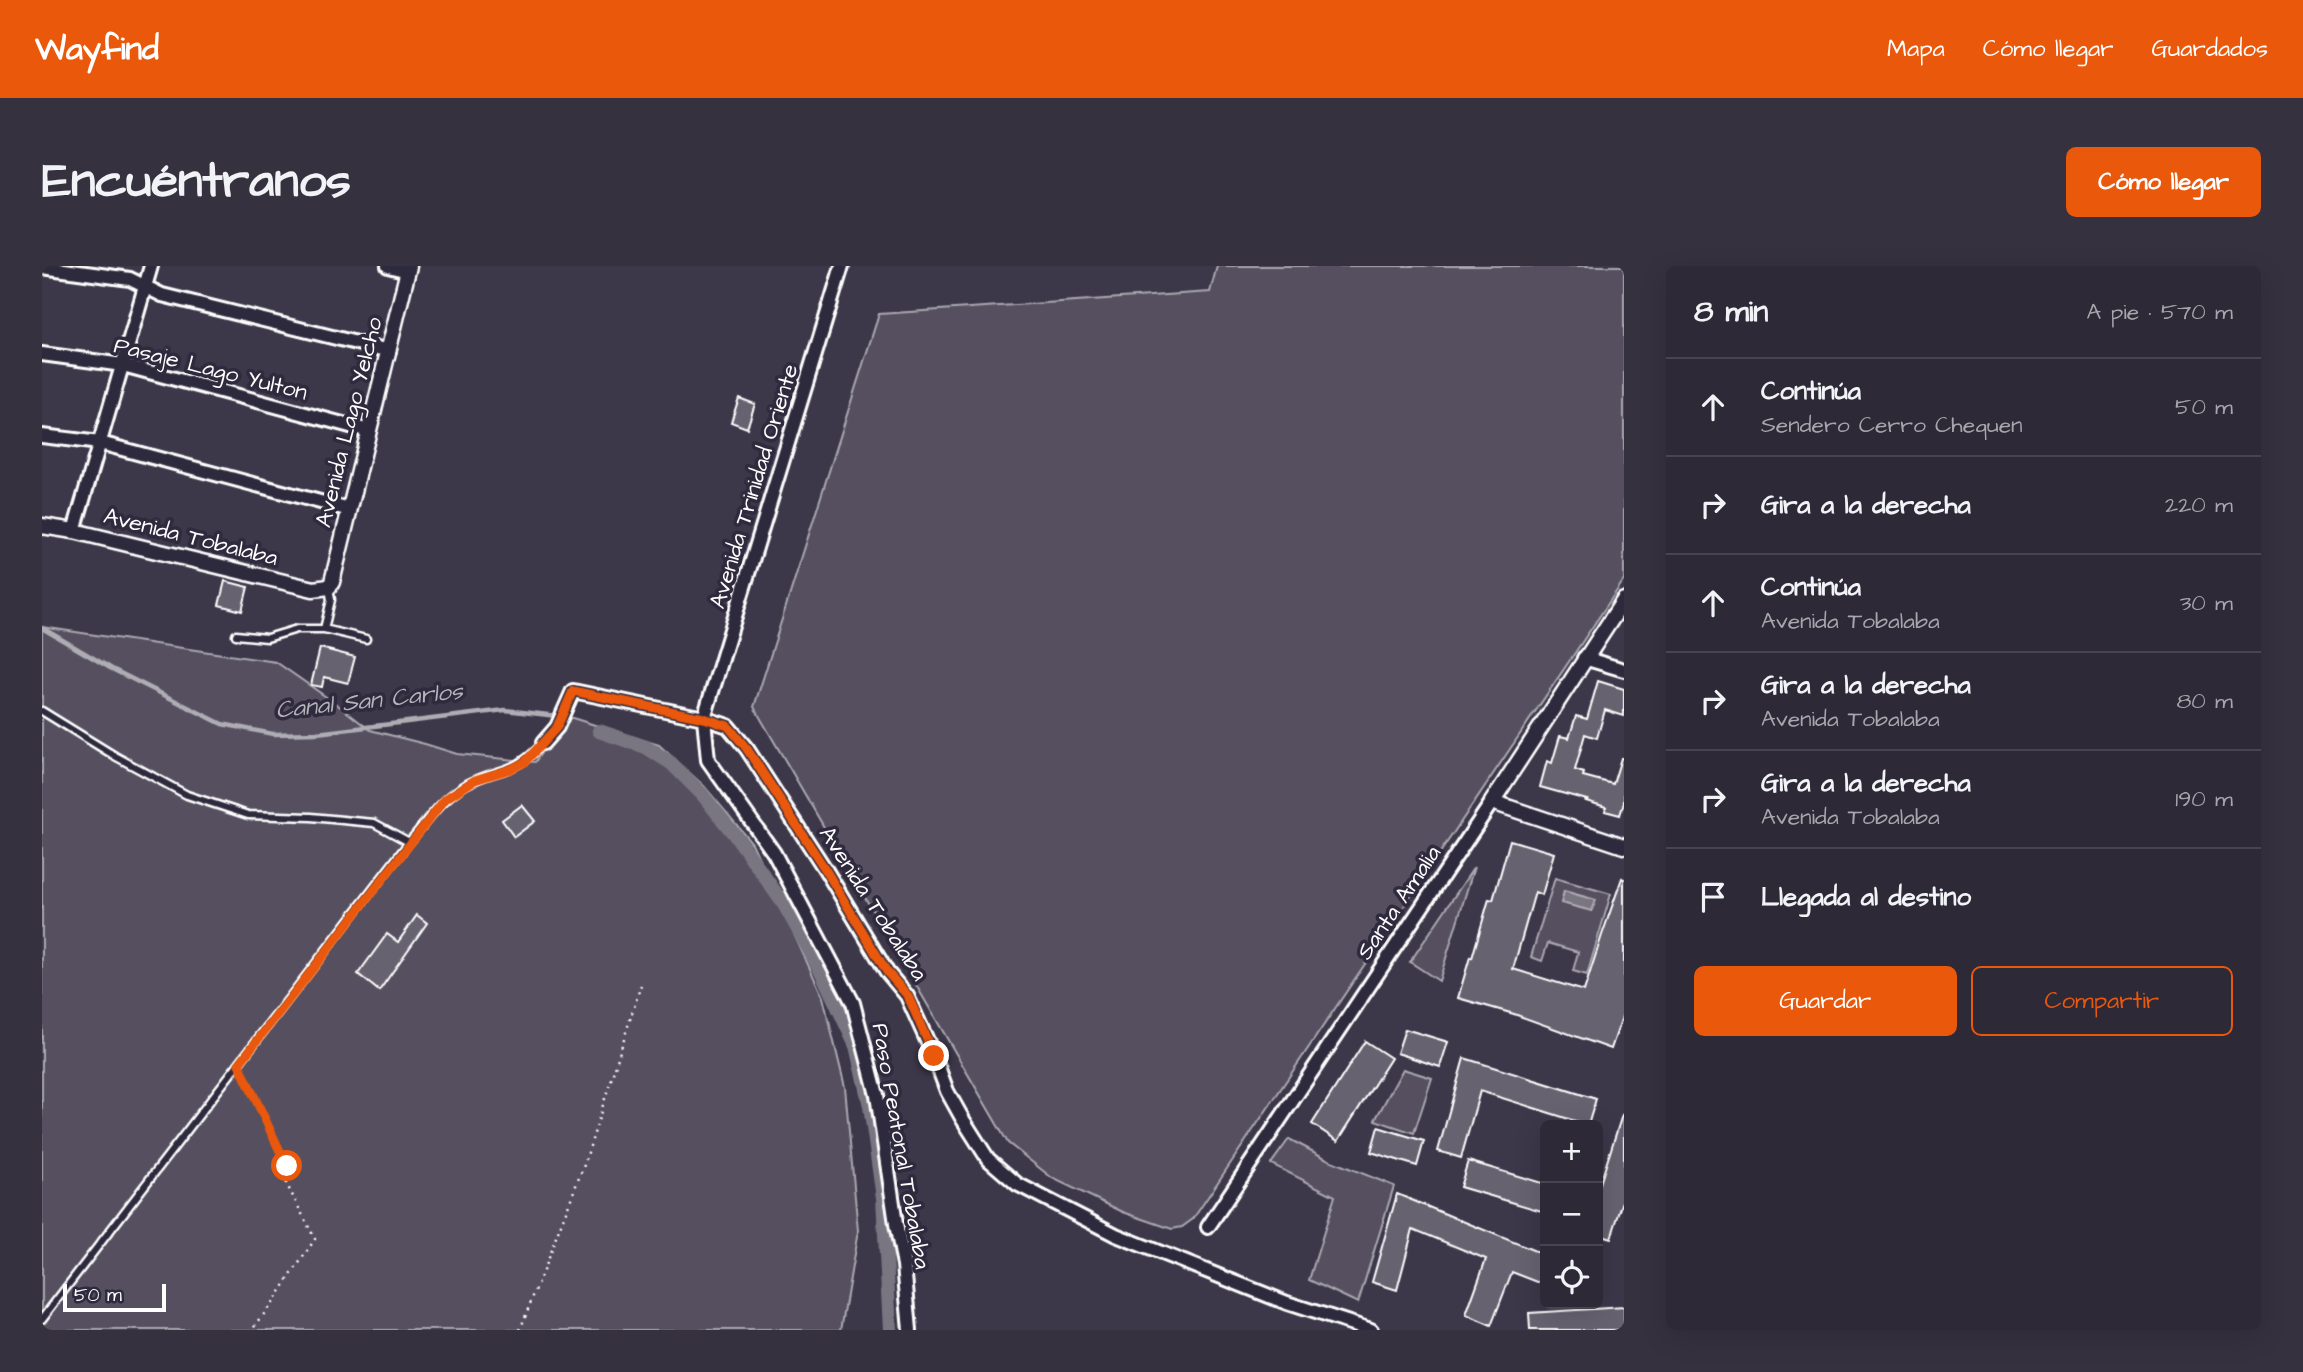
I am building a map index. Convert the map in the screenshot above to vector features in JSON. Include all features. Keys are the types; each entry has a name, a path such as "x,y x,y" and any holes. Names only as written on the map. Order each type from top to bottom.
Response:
{"street":[{"path":"74,531 151,266"},
{"path":"388,266 409,268"},
{"name":"Avenida Trinidad Oriente","path":"704,718 842,266"},
{"path":"42,267 130,279 162,295 389,351"},
{"name":"Avenida Lago Yelcho","path":"328,587 332,582 409,268"},
{"name":"Pasaje Lago Yulton","path":"42,354 122,365 369,431"},
{"path":"42,436 100,443 350,510"},
{"name":"Avenida Tobalaba","path":"42,526 74,531 313,589 328,587"},
{"name":"Santa Amalia","path":"1208,1227 1624,600"},
{"path":"1584,658 1624,670"},
{"name":"Avenida Tobalaba","path":"543,743 557,727 573,691 704,718 728,726 747,749 825,869 887,972 908,996 947,1091 988,1159 1017,1184 1116,1235 1287,1303 1371,1330"},
{"name":"Paso Peatonal Tobalaba","path":"704,718 708,760 774,853 853,1003 877,1095 904,1265 910,1330"},
{"path":"1492,802 1624,846"}],"lane":[{"path":"324,629 331,600 328,587"},
{"path":"236,635 267,638 298,629 324,629 366,639"},
{"path":"42,712 114,756 187,795 248,815 373,823 409,842"},
{"path":"42,1319 409,842 445,799 475,780 525,762 543,743"}],"path":[{"path":"520,1330 580,1177 641,985"},
{"path":"239,1064 287,1166 286,1183 315,1239 252,1330"}],"shaded area":[{"path":"1217,266 1624,266 1624,580 1193,1219 1182,1227 1172,1229 1123,1212 1052,1178 1008,1143 754,707 879,314 1210,292"},
{"path":"42,627 276,662 370,730 457,754 535,762 566,716 659,745 704,786 752,843 823,997 845,1087 858,1231 841,1330 42,1330"},
{"path":"1474,867 1439,981 1410,962"},
{"path":"1555,878 1611,894 1587,975 1573,971 1578,952 1548,943 1542,961 1531,957"},
{"path":"1564,891 1596,900 1592,911 1561,903"},
{"path":"1403,1069 1432,1078 1414,1133 1375,1120"},
{"path":"1289,1139 1329,1160 1394,1186 1358,1303 1309,1280 1335,1196 1271,1164"}],"building":[{"path":"739,398 755,404 747,428 731,422"},
{"path":"225,581 248,587 242,611 219,605"},
{"path":"320,648 355,657 348,683 324,677 322,687 311,685"},
{"path":"1598,681 1624,689 1624,716 1605,710 1597,738 1585,734 1575,770 1584,773 1583,776 1613,784 1621,758 1624,758 1624,802 1620,815 1605,811 1606,807 1587,800 1540,787 1547,761 1552,763 1560,736 1569,738 1576,716 1587,719"},
{"path":"522,805 535,821 514,837 502,820"},
{"path":"1510,840 1554,853 1542,895 1535,892 1513,969 1584,991 1622,878 1624,879 1624,1011 1611,1049 1514,1014 1458,998 1489,899 1493,900"},
{"path":"417,915 427,923 379,991 358,974 387,934 398,942"},
{"path":"1405,1029 1448,1042 1440,1067 1397,1053"},
{"path":"1365,1041 1391,1058 1338,1141 1312,1124"},
{"path":"1464,1058 1596,1099 1590,1120 1572,1120 1480,1091 1461,1158 1438,1151"},
{"path":"1622,1115 1624,1198 1611,1238 1603,1236 1603,1174"},
{"path":"1378,1127 1424,1141 1417,1166 1371,1152"},
{"path":"1468,1161 1540,1183 1540,1211 1460,1187"},
{"path":"1397,1194 1540,1253 1540,1283 1512,1272 1491,1326 1466,1315 1486,1259 1413,1229 1397,1290 1372,1282"},
{"path":"1624,1307 1624,1330 1530,1330 1529,1313"}],"waterway":[{"name":"Canal San Carlos","path":"42,628 112,669 222,724 273,734 317,733 505,710 557,716"},
{"name":"Canal San Carlos","path":"599,731 646,747 671,763 702,794 741,843 785,906 822,973 856,1046 870,1106 883,1198 890,1330"}],"route":[{"path":"287,1166 239,1064 445,799 475,780 525,762 557,727 573,691 704,718 728,726 747,749 825,869 887,972 908,996 934,1056"}]}
